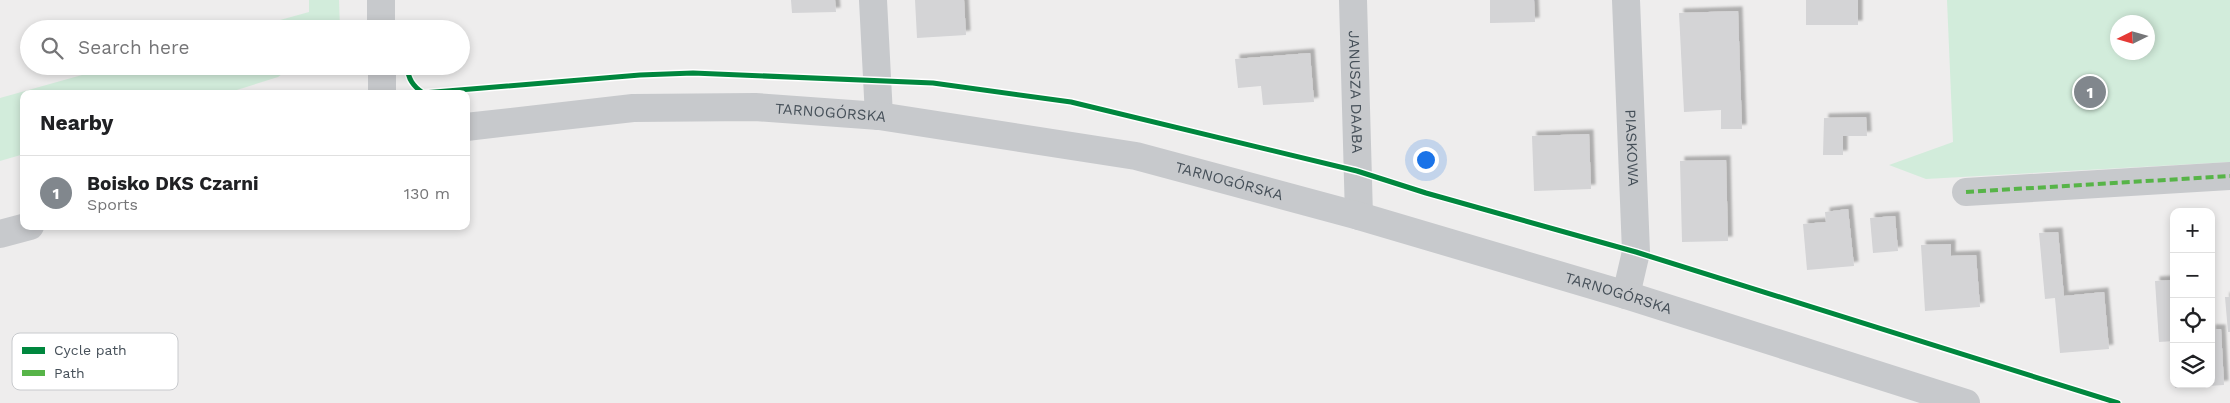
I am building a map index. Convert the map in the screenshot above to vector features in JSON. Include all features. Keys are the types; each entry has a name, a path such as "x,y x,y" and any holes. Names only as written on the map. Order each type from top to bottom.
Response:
{"street":[{"path":"381,0 381,20"},
{"path":"874,0 879,116"},
{"name":"JANUSZA DAABA","path":"1353,0 1359,216"},
{"name":"PIASKOWA","path":"1626,0 1636,252 1626,295"},
{"path":"382,75 382,90"},
{"name":"TARNOGÓRSKA","path":"470,127 633,108 756,107 879,116 1136,156 1359,216 1626,295 1966,403"},
{"path":"1966,192 2230,176"},
{"path":"0,234 20,229"}],"green space":[{"path":"309,0 339,0 340,20 280,20 309,12"},
{"path":"1947,0 2230,0 2230,162 1926,179 1889,165 1953,142"},
{"path":"82,75 281,75 237,90 28,90"},
{"path":"20,92 20,155 0,161 0,98"}],"building":[{"path":"791,0 835,0 836,12 792,13"},
{"path":"915,0 964,0 966,35 917,38"},
{"path":"1490,0 1534,0 1535,22 1490,23"},
{"path":"1806,0 1858,0 1858,25 1806,25"},
{"path":"1738,11 1742,129 1721,129 1721,110 1684,112 1679,13"},
{"path":"1310,53 1314,102 1263,105 1261,86 1238,88 1235,59"},
{"path":"1866,117 1867,136 1843,136 1843,155 1823,155 1824,118"},
{"path":"1589,134 1591,189 1534,191 1532,136"},
{"path":"1726,160 1728,241 1682,242 1680,161"},
{"path":"1848,209 1854,266 1807,270 1803,224 1826,222 1825,212"},
{"path":"1895,216 1898,251 1873,253 1870,218"},
{"path":"2058,232 2064,296 2104,292 2109,349 2060,353 2055,298 2045,299 2039,233"},
{"path":"1951,244 1951,256 1976,255 1980,307 1925,311 1921,245"},
{"path":"2170,280 2170,341 2159,342 2155,281"},
{"path":"2225,297 2230,297 2230,332 2228,332"},
{"path":"2215,329 2221,329 2224,385 2215,386"}],"marked path":[{"path":"1966,192 2230,176"}],"cycle path":[{"path":"459,90 640,75 693,73 933,83 1071,102 1357,171 1426,193 1636,252 2118,403"},
{"path":"409,75 419,90"}],"place":[{"name":"Boisko DKS Czarni","path":"2090,92"}]}
